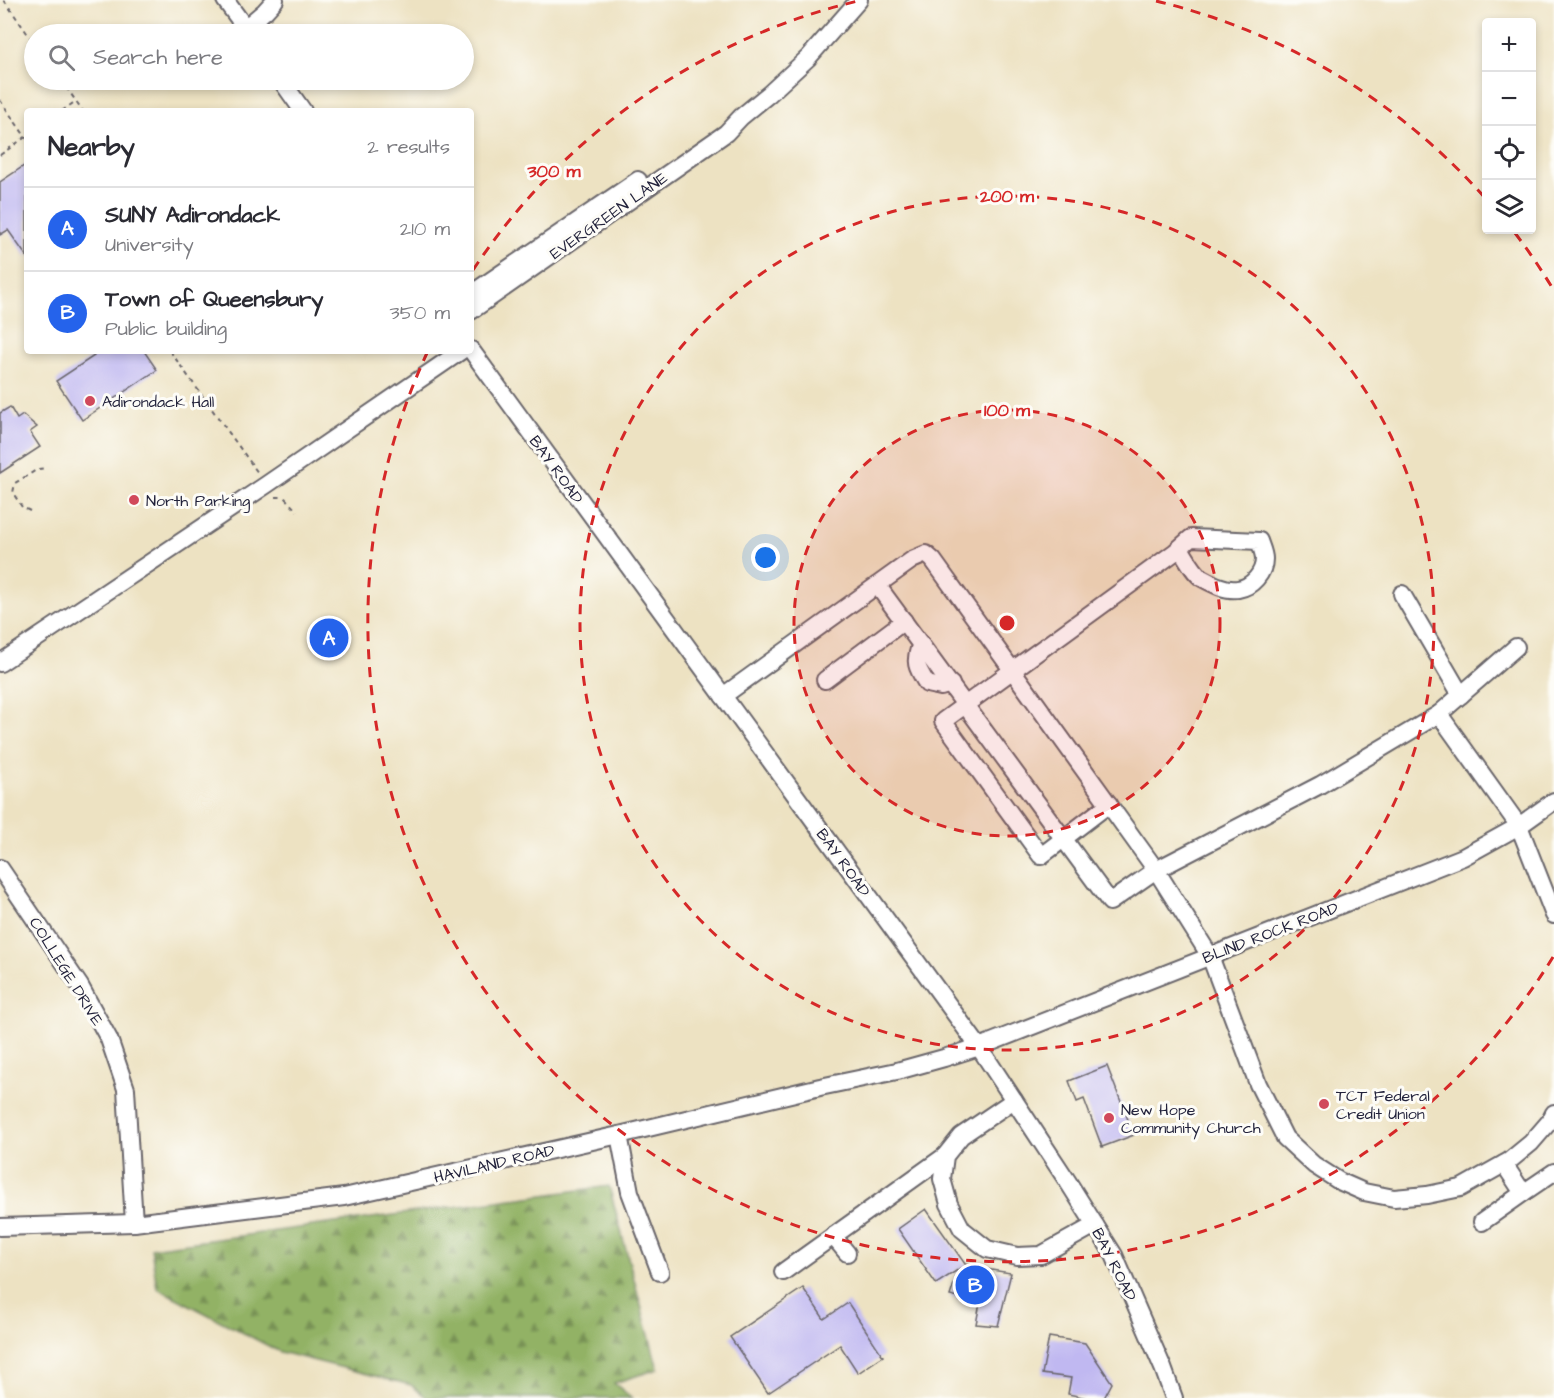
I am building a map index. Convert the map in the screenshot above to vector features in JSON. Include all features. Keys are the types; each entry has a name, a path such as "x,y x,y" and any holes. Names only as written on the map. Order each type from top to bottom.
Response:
{"street":[{"path":"225,0 242,24"},
{"path":"253,24 275,0"},
{"name":"EVERGREEN LANE","path":"474,308 726,133 808,58 859,0"},
{"path":"288,90 301,108"},
{"name":"EVERGREEN LANE","path":"474,292 719,125 741,117"},
{"path":"0,663 457,354"},
{"name":"BAY ROAD","path":"474,354 978,1047 1014,1100 1114,1255 1174,1398"},
{"path":"1109,804 1041,856 943,721 1191,538 1259,541 1264,559 1257,578 1248,586 1226,589 1202,578 1180,548"},
{"path":"723,696 912,560 926,554 933,560 1156,870 1210,956 1258,1084 1286,1138 1314,1165 1339,1181 1364,1192 1394,1198 1427,1195 1461,1188 1504,1164 1531,1143 1553,1119"},
{"path":"877,585 921,644 916,662 927,684 941,687 951,684 1110,902 1156,870 1320,785 1439,714 1516,647"},
{"path":"1402,594 1461,695"},
{"path":"825,680 904,621"},
{"path":"1439,714 1519,826 1554,915"},
{"name":"BLIND ROCK ROAD","path":"978,1047 1463,857 1519,826 1554,801"},
{"name":"COLLEGE DRIVE","path":"0,868 80,986 109,1039 126,1089 134,1223"},
{"name":"HAVILAND ROAD","path":"0,1227 134,1223 344,1197 897,1071 978,1047"},
{"path":"783,1272 945,1156 961,1136 1014,1100"},
{"path":"619,1135 630,1191 660,1272"},
{"path":"945,1156 942,1179 950,1204 962,1229 987,1249 1017,1256 1041,1255 1095,1225"},
{"path":"1504,1164 1523,1193"},
{"path":"1482,1222 1554,1172"},
{"path":"833,1236 847,1253"}],"path":[{"path":"4,0 24,29"},
{"path":"68,90 81,108"},
{"path":"0,100 24,133"},
{"path":"67,108 76,101"},
{"path":"0,155 24,139"},
{"path":"172,354 261,478"},
{"path":"30,511 22,507 14,493 15,483 38,469 47,468"},
{"path":"271,493 274,496 284,497 297,511"}],"green space":[{"path":"609,1186 658,1369 614,1383 632,1398 427,1398 411,1385 280,1352 157,1288 151,1248"}],"building":[{"path":"24,166 24,253 8,230 0,235 0,182"},
{"name":"Adirondack Hall","path":"93,354 146,354 157,370 82,420 56,381 94,356"},
{"path":"10,407 17,419 23,415 37,427 30,432 40,447 0,473 0,413"},
{"name":"New Hope Community Church","path":"1107,1066 1134,1135 1102,1147 1084,1099 1077,1102 1069,1081"},
{"path":"926,1209 965,1264 1011,1273 998,1326 976,1324 980,1303 950,1296 959,1269 936,1284 898,1229"},
{"path":"803,1288 824,1319 848,1303 883,1356 858,1373 840,1345 768,1393 730,1337"},
{"path":"1049,1337 1085,1343 1112,1383 1104,1398 1087,1398 1068,1394 1071,1378 1042,1374"}],"place":[{"name":"Adirondack Hall","path":"90,401"},
{"name":"North Parking","path":"134,500"},
{"name":"SUNY Adirondack","path":"329,638"},
{"name":"TCT Federal Credit Union","path":"1324,1104"},
{"name":"New Hope Community Church","path":"1109,1118"},
{"name":"Town of Queensbury","path":"975,1285"}]}
